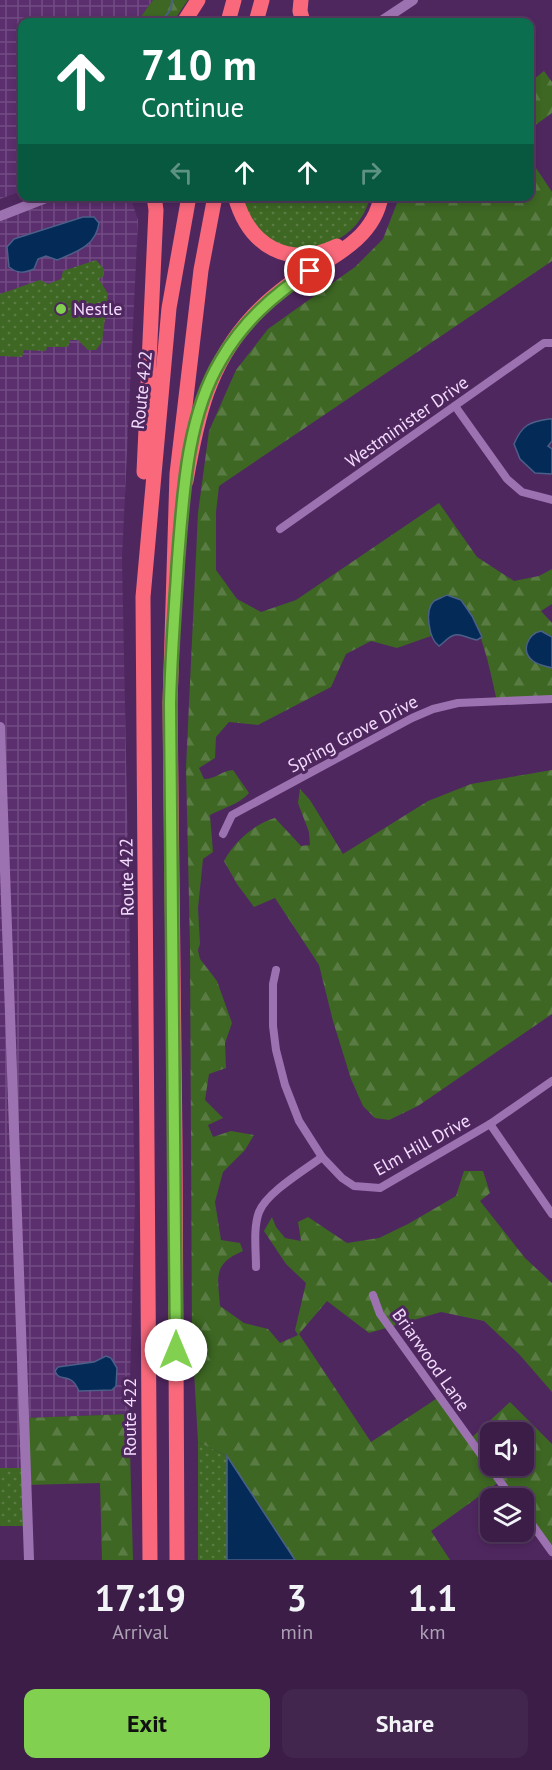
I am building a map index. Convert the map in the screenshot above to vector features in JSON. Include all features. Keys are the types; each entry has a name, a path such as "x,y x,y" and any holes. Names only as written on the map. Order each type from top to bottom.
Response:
{"highway":[{"path":"187,18 198,0"},
{"path":"229,18 234,0"},
{"path":"256,18 262,0"},
{"path":"301,0 302,18"},
{"path":"143,597 142,518 155,201"},
{"name":"Route 422","path":"150,1560 143,597 169,308 188,201"},
{"path":"177,1560 170,704 177,474 201,270 214,201"},
{"path":"236,201 249,229 268,246 289,255 311,256 336,247 356,231 372,201"},
{"path":"172,645 183,494 200,408 219,362 234,338 272,298 352,244 367,229 375,216 380,201"}],"street":[{"path":"386,18 413,0"},
{"path":"0,216 38,201"},
{"name":"Westminister Drive","path":"280,529 544,343 552,343"},
{"path":"455,406 507,479 522,492 552,500"},
{"name":"Spring Grove Drive","path":"223,834 232,815 412,718 433,709 458,703 552,699"},
{"path":"0,727 29,1560"},
{"name":"Elm Hill Drive","path":"276,970 273,984 276,1050 285,1085 299,1121 322,1157 342,1178 354,1186 380,1188 490,1125 552,1081"},
{"path":"490,1125 552,1214"},
{"path":"256,1267 256,1225 265,1202 322,1157"},
{"name":"Briarwood Lane","path":"373,1295 380,1314 505,1488"},
{"path":"534,1528 552,1552"}],"shaded area":[{"path":"0,0 153,0 140,18 18,18 18,192 0,199"},
{"path":"40,201 132,201 138,220 122,558 135,1201 129,1414 24,1418 26,1468 0,1468 0,216"}],"green space":[{"path":"153,0 188,0 176,18 140,18"},
{"path":"544,71 552,82 552,113 534,126 534,79"},
{"path":"534,165 552,192 552,261 219,486 216,512 216,570 237,599 261,612 296,600 439,503 477,557 514,581 539,576 552,569 552,604 541,611 552,623 552,637 549,635 532,661 552,668 552,699 497,701 480,637 461,600 430,623 431,636 397,648 371,641 346,654 331,687 258,725 229,722 216,737 215,758 199,768 204,779 233,770 249,793 236,803 210,815 213,852 203,859 198,908 200,959 217,981 232,1023 225,1043 226,1068 209,1074 205,1100 223,1118 208,1125 213,1137 231,1131 254,1135 245,1150 223,1172 215,1202 221,1240 240,1243 243,1251 226,1261 219,1272 220,1306 244,1323 268,1329 280,1343 298,1335 295,1330 306,1283 286,1264 264,1231 272,1217 276,1227 285,1238 301,1241 298,1222 308,1217 347,1243 379,1238 456,1196 464,1171 483,1171 490,1193 480,1201 525,1258 552,1283 552,1392 519,1354 484,1321 441,1312 369,1333 327,1301 299,1334 371,1442 439,1397 469,1440 480,1430 480,1476 534,1476 534,1426 552,1444 552,1552 534,1527 534,1488 504,1488 499,1482 491,1488 480,1488 480,1496 431,1531 450,1560 295,1560 227,1456 198,1442 192,1336 190,945 186,768 198,513 209,431 236,370 268,329 355,267 383,239 397,201 534,201"},
{"path":"241,201 368,201 363,214 352,229 322,246 288,247 271,241 256,230 248,219"},
{"path":"96,260 104,269 104,276 99,279 108,294 102,342 96,350 88,350 78,340 70,340 68,347 47,347 46,351 24,350 22,357 0,356 0,294 40,280 48,284 61,279 63,271"},
{"path":"552,770 552,1014 418,1106 389,1120 375,1118 363,1106 351,1079 319,965 275,898 254,907 224,861 245,835 260,824 275,818 301,846 310,845 309,832 298,803 300,789 310,800 343,854 428,801 471,784"},
{"path":"510,1402 530,1422 488,1422"},
{"path":"129,1414 133,1560 102,1560 100,1483 26,1485 24,1418"},
{"path":"198,1442 227,1456 227,1560 198,1560"},
{"path":"0,1468 26,1468 28,1526 0,1526"}],"water":[{"path":"83,217 94,217 99,223 94,237 84,247 57,260 46,256 38,259 34,269 27,271 18,272 9,267 7,247 14,239"},
{"path":"552,419 552,441 548,446 552,449 552,474 535,473 520,459 514,444 520,432 527,426"},
{"path":"447,595 461,600 482,637 477,640 455,635 439,646 430,631 429,611 434,601"},
{"path":"541,631 552,637 552,668 535,662 527,653 529,639"},
{"path":"106,1356 111,1358 117,1368 116,1386 112,1390 79,1391 72,1381 60,1377 55,1371 58,1367 94,1362"},
{"path":"227,1456 295,1560 227,1560"}],"waterway":[{"path":"164,18 171,9 172,0"}],"place":[{"name":"Nestle","path":"61,309"}],"route":[{"path":"176,1350 170,704 183,494 200,408 219,362 234,338 254,315 272,298 310,271"}]}
